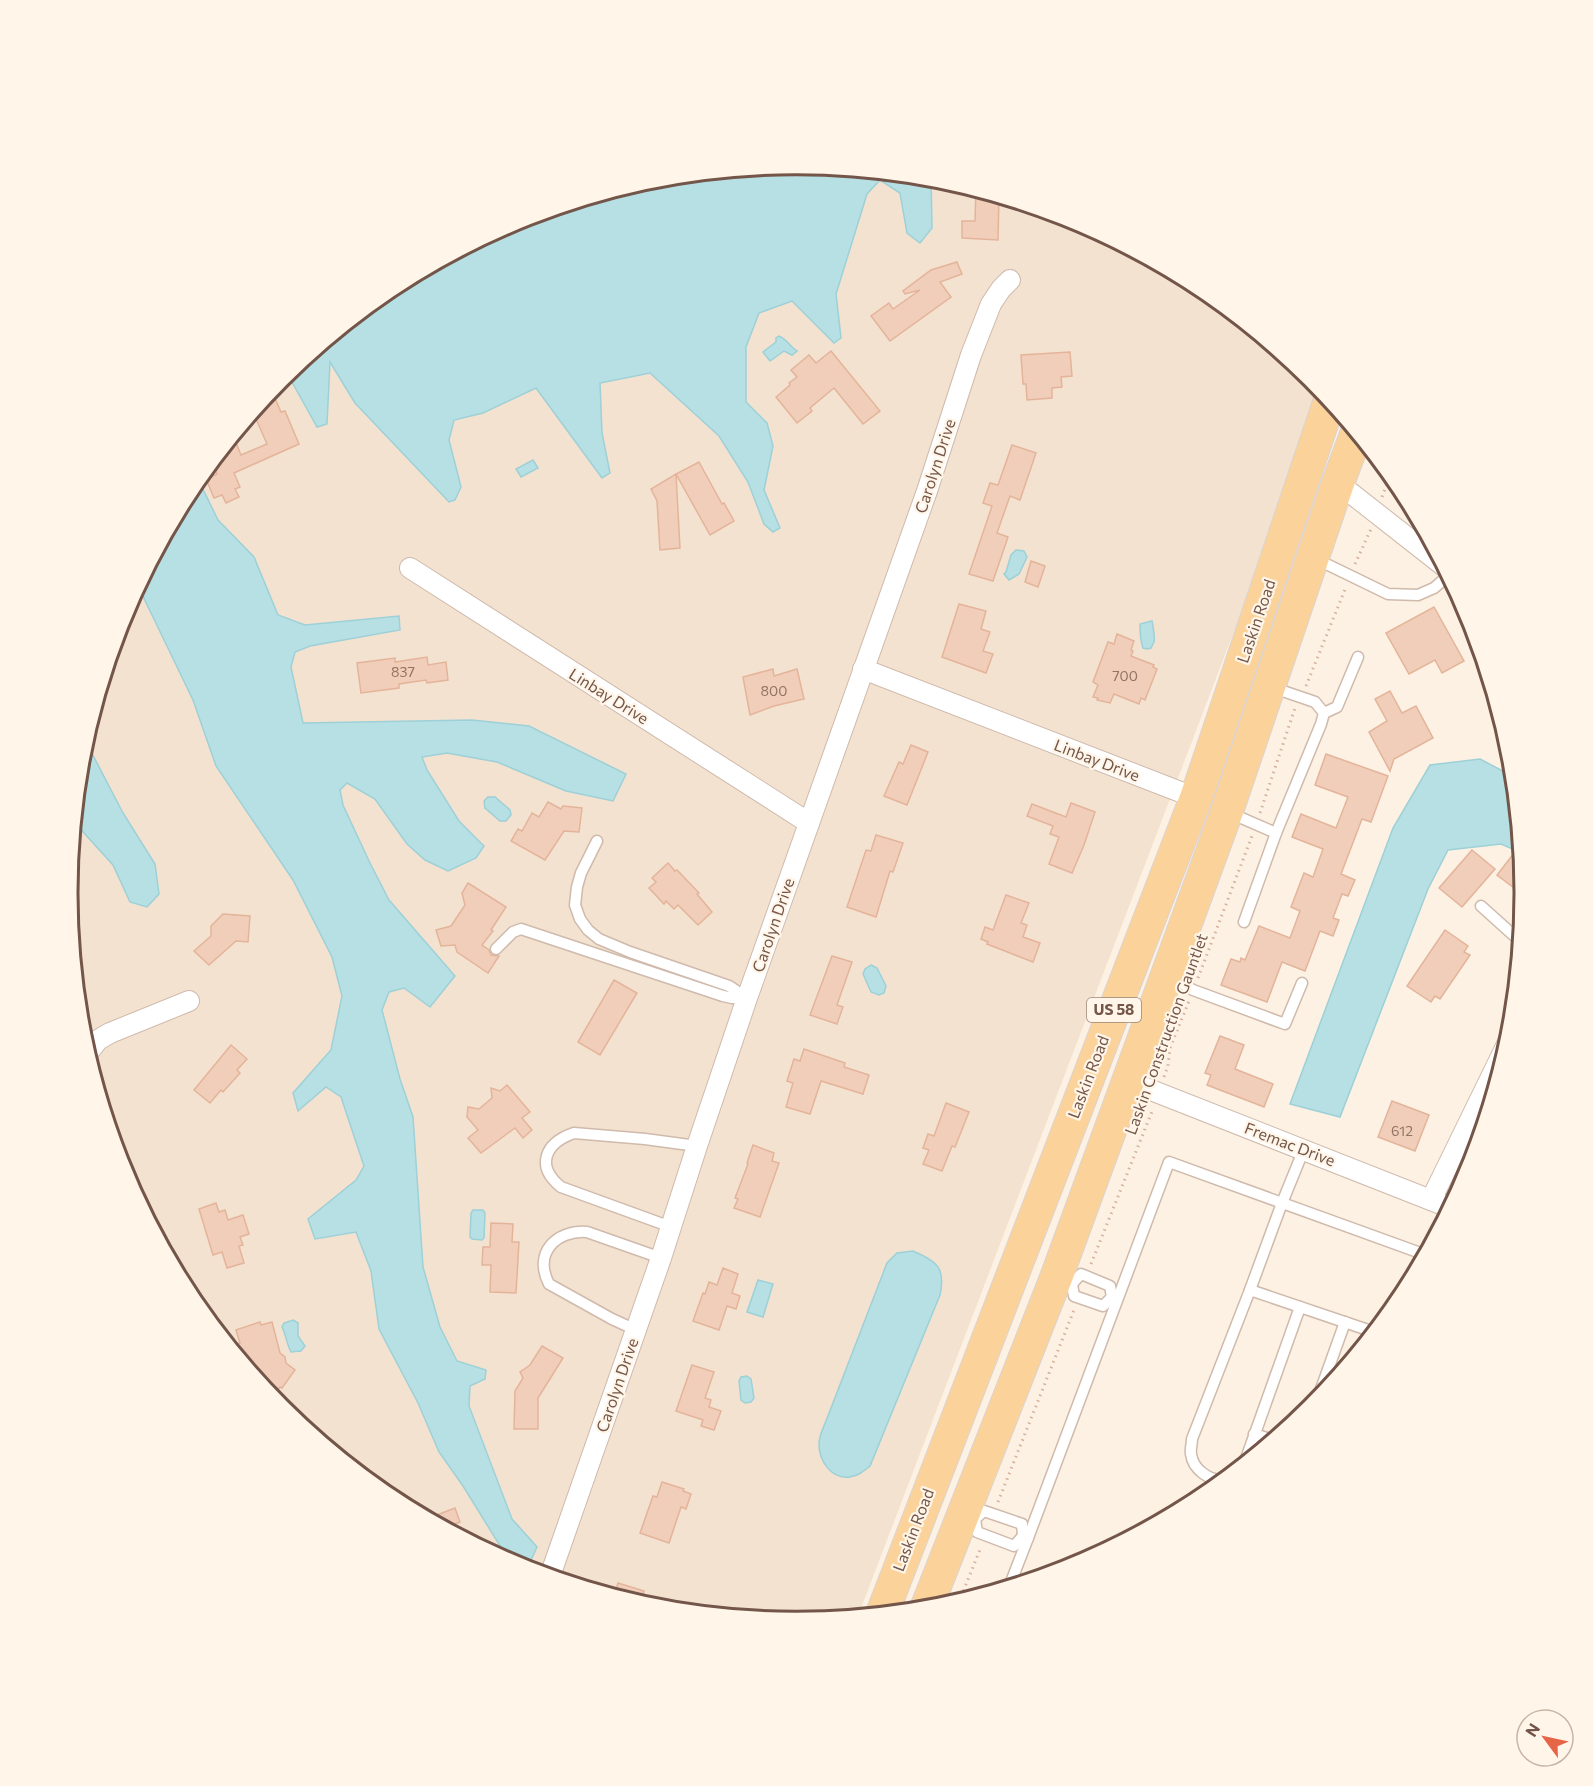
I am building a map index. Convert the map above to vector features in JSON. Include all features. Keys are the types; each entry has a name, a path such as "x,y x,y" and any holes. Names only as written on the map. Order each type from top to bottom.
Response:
{"main road":[{"name":"Laskin Road","path":"932,1599 979,1521 1069,1286 1128,1081 1180,982 1211,805 1327,409"},
{"name":"Laskin Road","path":"885,1606 1016,1264 1211,805 1269,687 1354,440"},
{"path":"1016,1264 1069,1286"}],"street":[{"name":"Carolyn Drive","path":"553,1568 661,1258 747,998 927,491 971,355 991,304 1010,280"},
{"path":"1338,483 1431,556"},
{"name":"Linbay Drive","path":"410,568 809,823"},
{"name":"Linbay Drive","path":"863,669 1211,805"},
{"path":"94,1044 110,1033 189,1001"},
{"name":"Fremac Drive","path":"1128,1081 1444,1205"},
{"path":"1431,1200 1485,1099"}],"lane":[{"path":"1313,557 1388,594 1418,595 1434,588 1443,580"},
{"path":"1244,922 1276,833 1324,713 1337,707 1358,657"},
{"path":"1269,687 1315,702 1324,713"},
{"path":"1211,805 1276,833"},
{"path":"597,841 581,873 575,905 580,919 588,930 599,939 630,952 729,986 747,998"},
{"path":"1481,906 1513,935"},
{"path":"496,949 513,932 521,928 723,996 747,998"},
{"path":"1180,982 1285,1024 1302,983"},
{"path":"671,1227 561,1187 552,1180 546,1170 548,1153 554,1143 574,1133 697,1146"},
{"path":"1213,1478 1194,1465 1191,1455 1192,1439 1304,1149"},
{"path":"1013,1577 1115,1298 1169,1161 1419,1252"},
{"path":"636,1330 549,1284 545,1277 545,1256 555,1240 563,1234 575,1231 587,1232 661,1258"},
{"path":"1081,1274 1110,1286 1115,1298 1103,1306 1069,1286 1081,1274"},
{"path":"1250,1290 1367,1330"},
{"path":"1249,1451 1300,1307"},
{"path":"1324,1381 1345,1322"},
{"path":"1254,1434 1265,1437"},
{"path":"979,1521 1022,1524 1026,1537"},
{"path":"979,1521 1014,1546 1026,1537"}],"path":[{"name":"Laskin Construction Gauntlet","path":"1086,1276 1168,1066 1180,982 1256,825 1299,697 1308,682 1344,595 1350,575 1377,514 1387,484"},
{"path":"961,1592 979,1521 1069,1286"}],"shaded area":[{"path":"880,180 900,193 907,233 932,228 931,187 982,199 1071,229 1156,271 1196,296 1270,353 1321,402 861,1608 796,1612 750,1610 656,1598 611,1587 531,1560 537,1547 512,1519 469,1406 470,1386 485,1379 457,1361 440,1327 423,1267 413,1117 400,1079 382,1010 389,992 455,976 389,900 343,805 340,790 347,783 375,799 408,844 484,846 459,821 421,757 447,753 497,762 566,791 613,801 626,774 472,720 302,723 291,667 295,652 399,616 305,625 278,615 254,557 218,520 203,489 256,419 292,382 316,427 329,361 355,403 461,487 449,440 454,420 483,413 536,388 610,473 602,433 600,383 650,373 719,436 748,482 764,524 773,531 780,528 764,490 773,446 767,423 746,402 746,347 759,313 792,300 835,343 841,338 836,294 867,194"},
{"path":"143,596 193,700 216,766 293,880 332,957 342,996 331,1050 293,1093 326,1086 341,1096 364,1166 356,1180 308,1219 315,1239 356,1232 371,1271 379,1329 418,1403 439,1452 501,1547 437,1515 397,1490 359,1463 288,1401 226,1330 174,1252 152,1211 116,1124 102,1079 84,987 80,940 78,893 81,830 113,865 130,902 155,864 123,813 92,753 102,707 116,662"}],"water":[{"path":"750,176 843,176 890,181 931,187 932,228 920,243 907,233 900,193 880,180 867,194 836,294 841,338 834,343 792,301 759,313 746,347 746,402 767,423 773,446 764,490 780,528 773,532 764,524 748,482 719,436 650,373 600,383 602,433 610,473 602,478 536,388 483,413 454,420 449,440 461,487 455,500 449,502 355,403 330,362 327,424 317,427 292,382 359,323 397,296 437,271 522,229 611,199 656,188"},
{"path":"779,336 797,351 792,355 784,351 770,361 763,352 776,342"},
{"path":"533,460 538,468 521,477 516,469"},
{"path":"203,489 218,520 254,557 278,615 305,625 399,616 400,630 310,646 295,652 291,667 303,723 472,720 529,726 626,774 613,801 566,791 497,762 447,753 422,757 427,770 459,821 484,846 476,858 448,871 425,860 407,844 375,799 347,783 340,790 343,805 389,900 455,976 430,1007 404,988 389,992 382,1010 400,1079 413,1117 423,1267 440,1327 457,1361 486,1370 485,1379 470,1386 469,1406 512,1519 537,1547 531,1560 501,1547 439,1452 418,1403 379,1329 371,1271 356,1232 315,1239 308,1219 356,1180 364,1166 341,1097 326,1087 298,1111 293,1093 331,1050 342,996 332,957 293,880 216,766 193,700 143,596 174,534"},
{"path":"1016,550 1024,551 1027,557 1019,574 1009,580 1004,574 1011,555"},
{"path":"1152,621 1154,642 1151,648 1143,648 1140,624"},
{"path":"92,753 123,813 155,864 159,894 147,907 130,902 113,865 81,830"},
{"path":"1480,759 1504,772 1513,849 1501,844 1448,850 1428,889 1340,1117 1290,1104 1393,828 1430,765"},
{"path":"488,797 495,797 510,810 511,815 506,821 500,821 485,808 484,801"},
{"path":"871,965 877,968 886,986 884,993 879,995 871,992 863,974 865,969"},
{"path":"473,1210 483,1210 485,1213 482,1240 470,1237"},
{"path":"913,1251 928,1258 938,1267 942,1278 940,1295 870,1466 861,1473 843,1477 827,1468 821,1456 819,1444 821,1432 887,1263 897,1253"},
{"path":"758,1280 773,1284 763,1317 747,1312"},
{"path":"293,1320 298,1323 298,1336 305,1346 301,1351 291,1352 282,1327 284,1323"},
{"path":"747,1376 751,1379 754,1398 751,1402 745,1403 741,1400 739,1381 741,1377"}],"building":[{"path":"976,197 999,204 998,240 962,238 962,221 975,221"},
{"path":"957,262 962,274 940,282 951,297 890,341 871,316 889,303 893,309 920,290 905,294 903,291 931,270"},
{"path":"831,351 880,411 863,424 834,388 810,408 812,411 797,423 776,397 797,377 791,370 809,355 816,363"},
{"path":"1070,352 1072,376 1061,377 1062,387 1052,388 1052,398 1027,400 1026,384 1023,384 1021,355"},
{"path":"275,399 281,412 285,411 299,444 234,473 240,487 235,489 239,497 226,503 222,495 214,498 207,482 217,474 216,471 236,443 241,455 267,444 256,419"},
{"path":"1012,445 1036,453 1020,500 1010,496 997,533 1008,537 993,581 969,574 992,506 983,503 990,483 998,485"},
{"path":"699,462 734,521 710,535 676,474"},
{"path":"676,474 680,548 660,550 657,501 651,489"},
{"path":"1031,561 1045,566 1038,587 1025,582"},
{"path":"959,604 986,611 981,629 990,632 983,651 993,654 986,673 942,657"},
{"path":"1434,607 1464,661 1442,673 1435,660 1409,674 1386,633"},
{"path":"1117,634 1134,641 1131,656 1154,665 1153,667 1157,669 1145,700 1141,698 1139,704 1114,694 1110,703 1093,697 1098,685 1093,682 1108,642 1114,644"},
{"path":"427,657 428,665 446,662 448,680 399,684 399,688 361,693 357,663 395,658 395,662"},
{"path":"773,669 774,676 797,669 804,699 774,706 750,715 743,677"},
{"path":"1390,691 1402,713 1416,706 1433,738 1394,759 1390,771 1369,732 1387,721 1375,699"},
{"path":"911,745 928,752 907,805 884,796 899,762 903,764"},
{"path":"1326,754 1388,776 1371,822 1362,819 1341,874 1355,880 1348,896 1342,894 1333,918 1339,920 1333,936 1320,931 1305,971 1282,962 1267,1002 1221,985 1231,959 1240,962 1241,958 1245,960 1259,926 1290,938 1300,911 1291,907 1304,873 1313,877 1323,849 1292,837 1301,814 1336,828 1348,797 1315,785"},
{"path":"548,802 561,809 563,806 582,808 579,832 564,831 545,860 511,841 518,829 522,831 532,813 539,817"},
{"path":"1071,803 1095,812 1072,873 1049,864 1059,837 1050,834 1053,826 1027,816 1032,804 1066,817"},
{"path":"876,835 903,843 893,872 890,871 876,917 847,907 866,850 871,851"},
{"path":"1472,850 1495,869 1462,907 1439,888"},
{"path":"1513,854 1515,888 1497,875"},
{"path":"668,863 699,893 697,894 712,912 698,925 678,905 674,909 666,901 664,904 649,888 656,882 652,878"},
{"path":"468,883 506,907 491,930 493,931 482,945 489,950 491,955 499,956 488,973 457,952 455,945 441,946 436,930 451,926 465,905 462,893"},
{"path":"1006,895 1029,903 1021,923 1027,925 1023,937 1040,943 1033,962 987,944 988,942 981,939 985,927 993,930"},
{"path":"223,914 250,916 248,942 236,941 209,965 194,951 211,936 211,926"},
{"path":"1445,930 1468,946 1464,952 1470,955 1440,999 1435,996 1431,1002 1407,986"},
{"path":"832,956 852,962 837,1005 843,1007 837,1024 810,1015"},
{"path":"614,980 637,993 600,1055 578,1042"},
{"path":"1220,1036 1244,1045 1235,1069 1273,1084 1264,1107 1207,1085 1211,1075 1205,1073"},
{"path":"231,1045 247,1059 237,1070 240,1073 210,1103 194,1090"},
{"path":"804,1049 845,1063 844,1067 869,1075 863,1094 821,1081 810,1114 786,1107 793,1083 787,1081 794,1059 800,1061"},
{"path":"507,1085 530,1112 522,1118 532,1130 523,1138 515,1128 481,1153 468,1138 478,1130 467,1117 468,1107 479,1109 492,1098 491,1088 500,1091"},
{"path":"1392,1101 1429,1115 1415,1151 1378,1137"},
{"path":"946,1103 969,1112 955,1147 952,1146 942,1171 923,1164 929,1150 923,1148 928,1134 934,1136"},
{"path":"753,1145 774,1153 772,1161 779,1163 760,1217 734,1208 738,1199 735,1198"},
{"path":"216,1203 219,1212 225,1210 228,1220 243,1215 249,1234 240,1237 243,1245 239,1246 244,1263 227,1268 222,1252 213,1255 199,1209"},
{"path":"491,1223 513,1224 512,1242 519,1242 516,1293 490,1292 491,1265 482,1265 483,1247 490,1247"},
{"path":"723,1268 738,1274 732,1293 740,1296 736,1309 727,1306 719,1330 693,1321 709,1282 717,1285"},
{"path":"260,1322 261,1325 272,1322 280,1353 285,1357 286,1363 295,1370 282,1388 278,1390 237,1344 240,1343 236,1330"},
{"path":"542,1346 563,1358 538,1398 538,1429 514,1429 515,1391 523,1378 520,1372 530,1365"},
{"path":"692,1365 714,1372 705,1398 711,1400 709,1407 721,1411 714,1430 701,1426 703,1420 676,1411"},
{"path":"662,1482 684,1489 683,1491 691,1494 686,1509 681,1507 669,1543 640,1533 653,1496 657,1497"},
{"path":"455,1508 460,1522 455,1524 437,1515"},
{"path":"618,1583 644,1591 643,1595 616,1588"}]}
